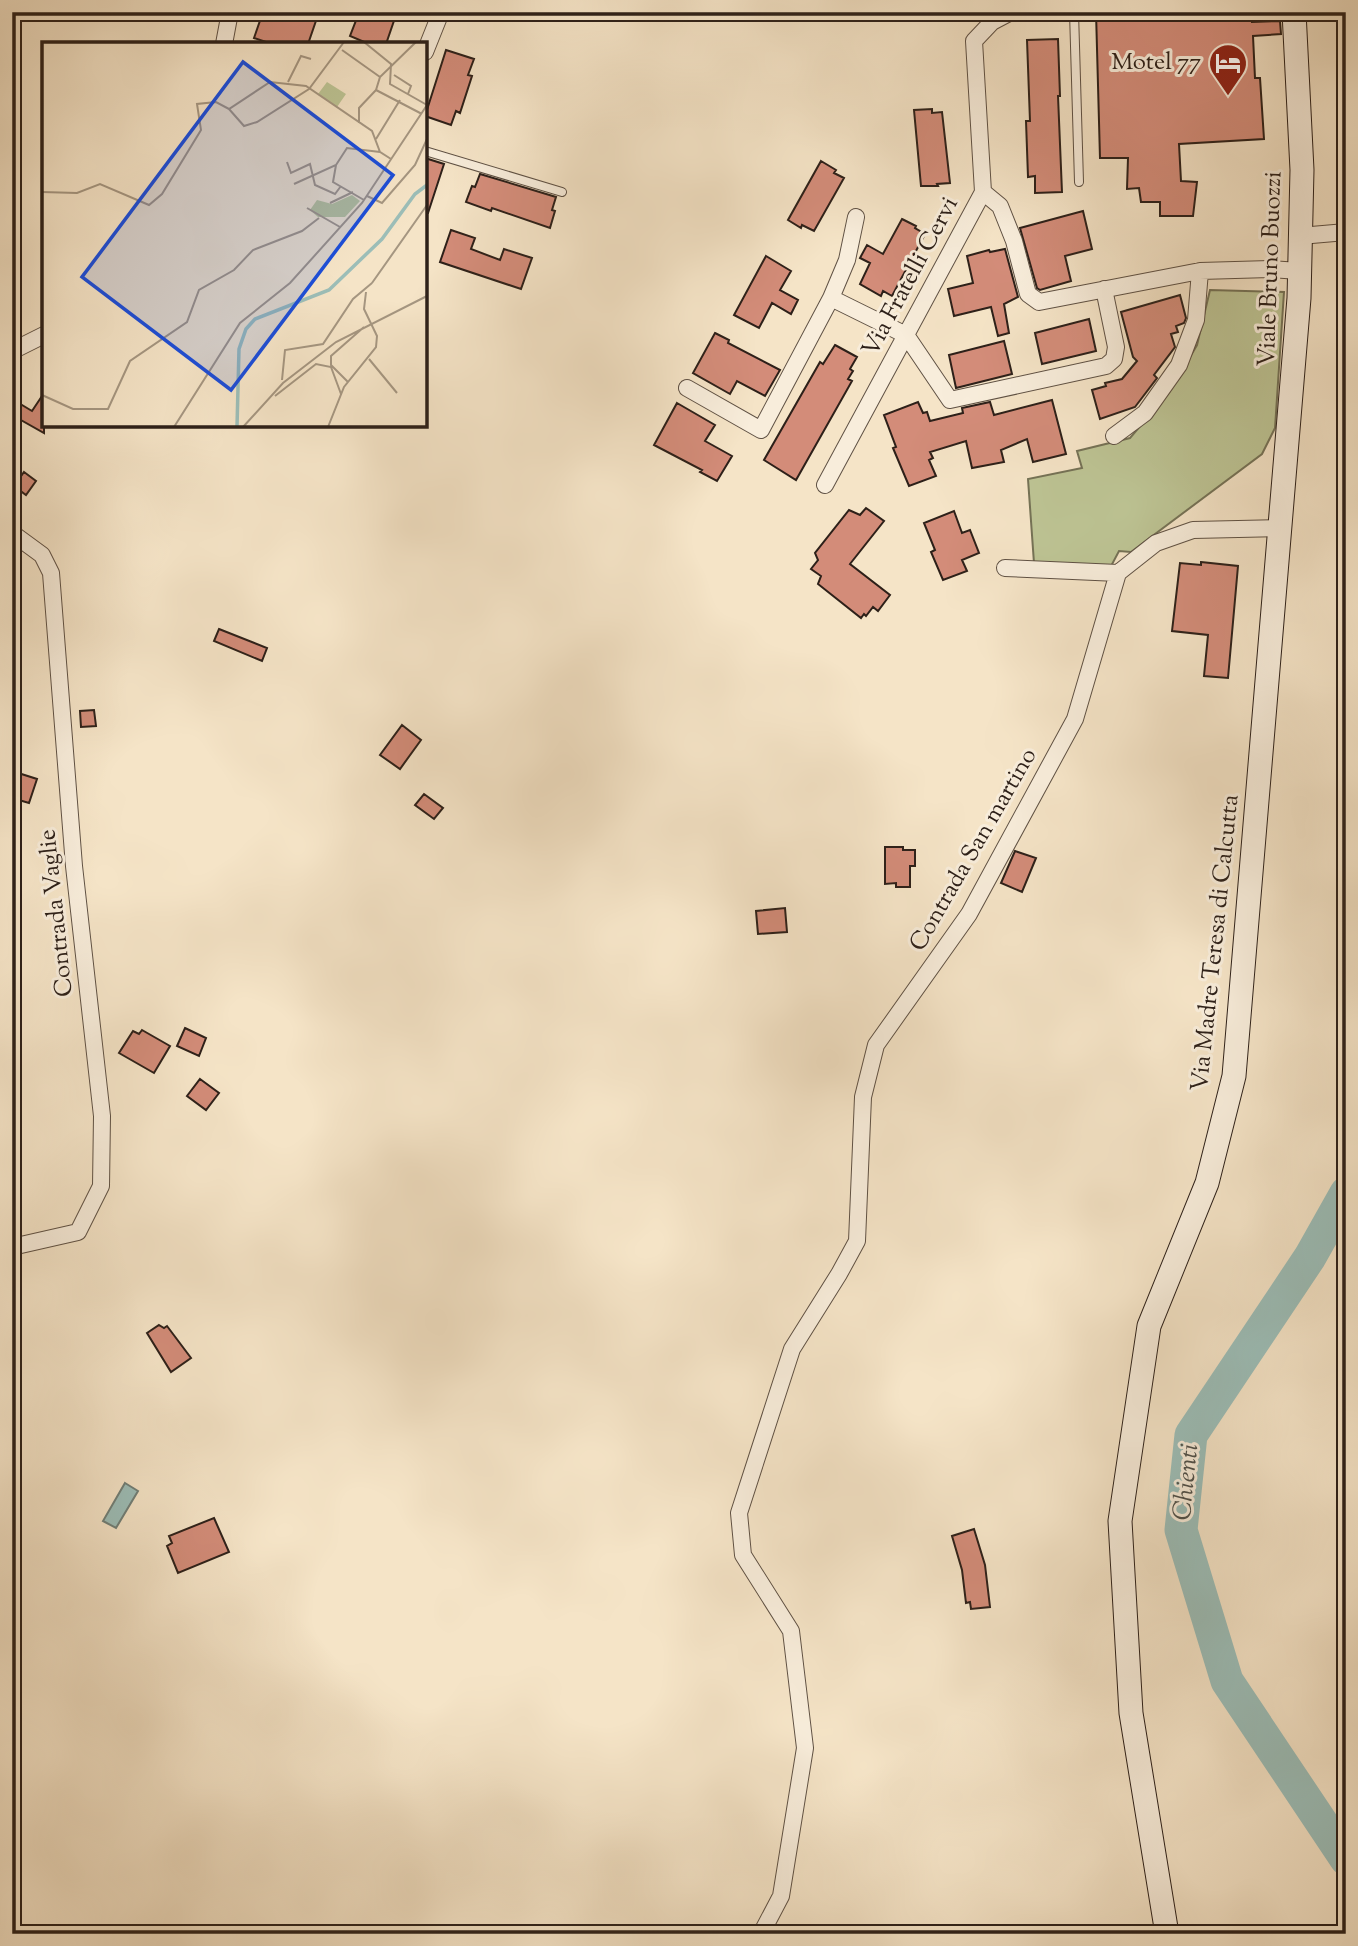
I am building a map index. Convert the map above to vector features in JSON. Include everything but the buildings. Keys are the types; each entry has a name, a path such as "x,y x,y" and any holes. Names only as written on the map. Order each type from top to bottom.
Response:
{"main road":[{"name":"Viale Bruno Buozzi","path":"1281,528 1299,271 1302,170 1294,12"},
{"name":"Via Madre Teresa di Calcutta","path":"1167,1934 1131,1713 1120,1521 1149,1326 1206,1183 1234,1076 1281,528"}],"street":[{"path":"224,42 230,12"},
{"path":"427,47 442,12"},
{"name":"Via Fratelli Cervi","path":"825,485 983,192 974,41 992,17 1011,12"},
{"path":"983,192 1000,206 1014,241 1028,294 1039,302 1200,271 1299,271"},
{"path":"687,388 761,430 831,298 847,260 856,217"},
{"path":"1300,236 1346,232"},
{"path":"1114,436 1144,413 1179,365 1196,320 1200,271"},
{"path":"831,298 906,335 950,400 1106,366 1114,359 1116,347 1104,289"},
{"path":"12,351 42,336"},
{"path":"1005,568 1118,573 1156,543 1193,530 1281,528"},
{"name":"Contrada Vaglie","path":"12,533 42,555 51,573 74,866 102,1116 101,1186 78,1232 12,1247"},
{"name":"Contrada San martino","path":"761,1934 781,1896 805,1748 791,1631 743,1555 739,1513 792,1349 839,1274 856,1241 863,1097 876,1045 969,914 1070,730 1118,573"}],"lane":[{"path":"1074,12 1079,182"},
{"path":"427,152 562,192"}],"green space":[{"path":"1210,290 1284,292 1275,428 1262,454 1131,552 1119,551 1109,570 1034,563 1028,479 1082,468 1077,451 1130,438 1170,391 1197,345"}],"water":[{"path":"125,1483 138,1491 116,1528 103,1521"}],"waterway":[{"name":"Chienti","path":"1346,1193 1310,1257 1191,1435 1181,1530 1227,1681 1346,1859"}],"place":[{"name":"Motel 77","path":"1228,97"}]}
